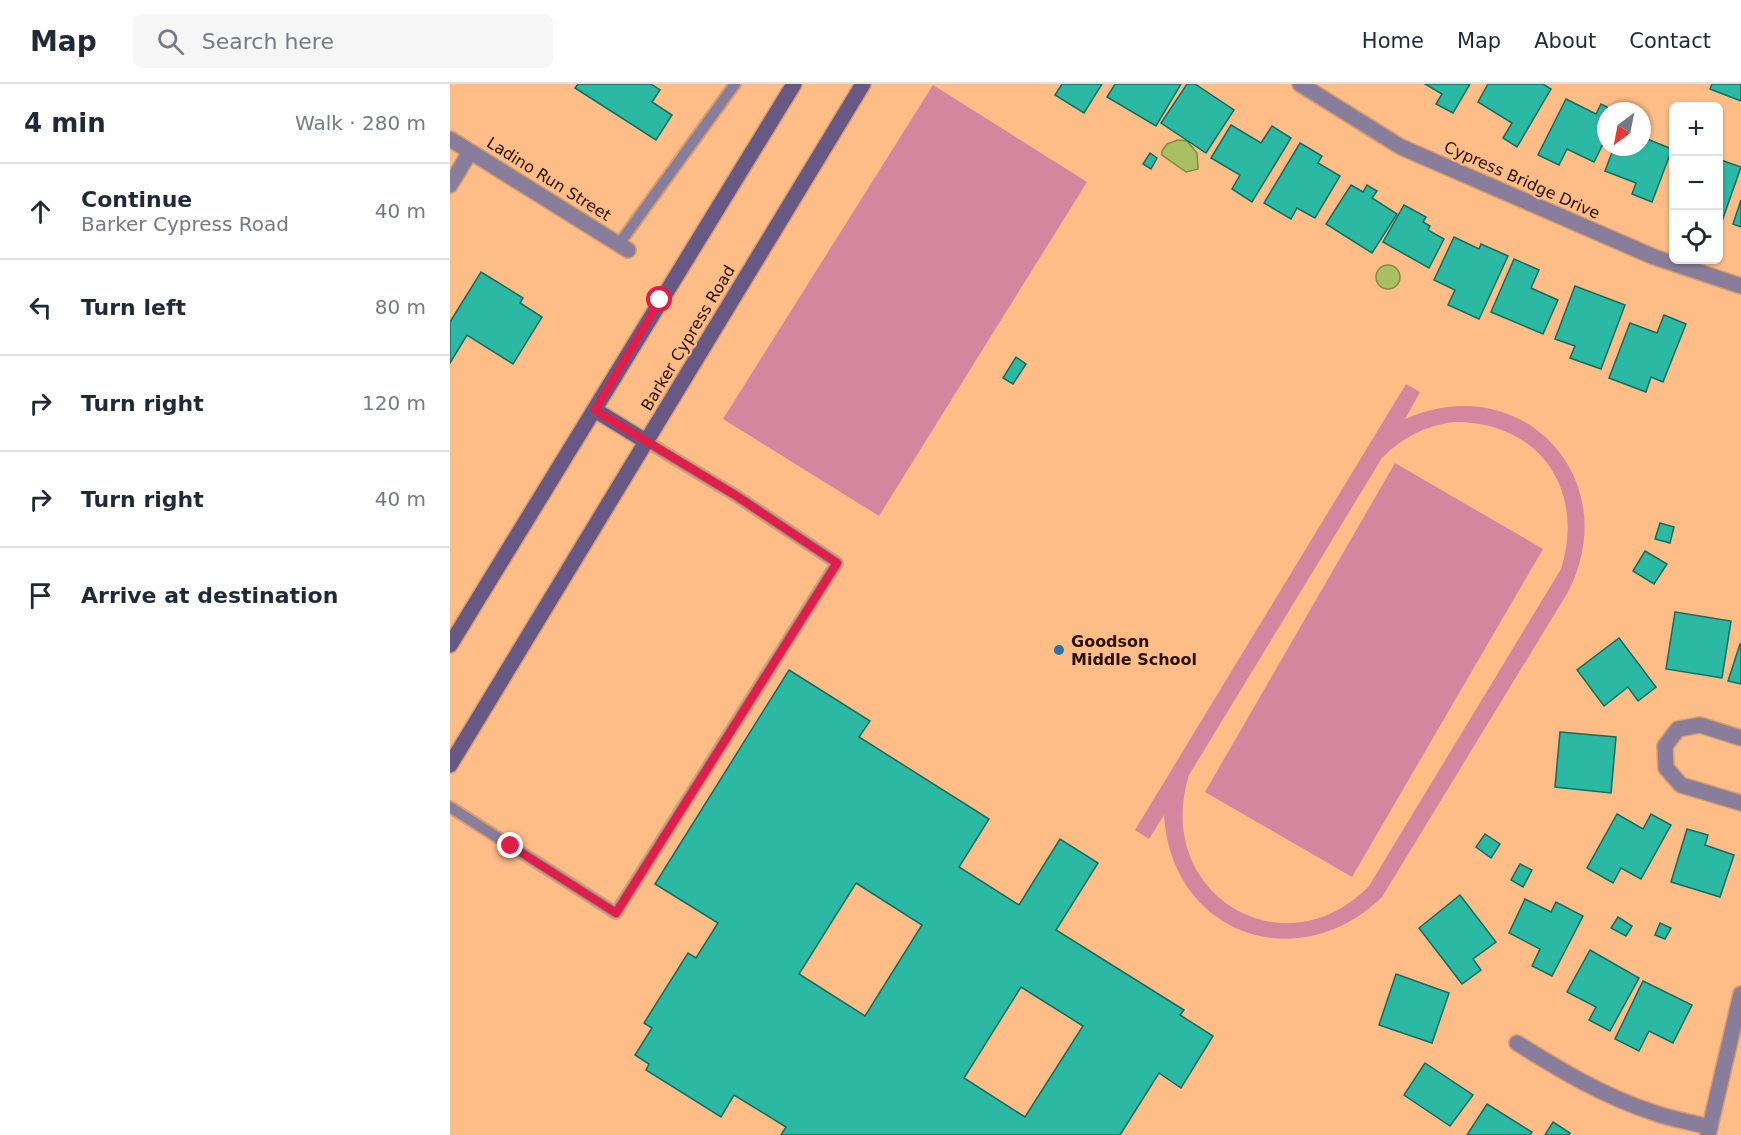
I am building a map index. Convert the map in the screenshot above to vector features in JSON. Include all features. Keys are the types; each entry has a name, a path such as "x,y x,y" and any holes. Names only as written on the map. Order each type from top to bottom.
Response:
{"main road":[{"path":"450,645 794,84"},
{"name":"Barker Cypress Road","path":"450,765 863,84"},
{"path":"595,410 646,442"}],"street":[{"name":"Cypress Bridge Drive","path":"1300,84 1401,147 1654,257 1741,286"},
{"name":"Ladino Run Street","path":"450,139 624,247"},
{"path":"450,185 470,152"},
{"path":"1741,738 1700,725 1678,729 1665,746 1666,768 1682,784 1741,803"},
{"path":"1516,1043 1566,1074 1611,1096 1709,1131 1741,994"}],"lane":[{"path":"624,247 735,84"},
{"path":"450,807 616,913 837,563 735,495 646,442"}],"shaded area":[{"path":"933,85 1087,182 879,516 723,419"},
{"path":"1178,140 1187,141 1197,153 1198,169 1186,172 1162,155 1167,144"},
{"path":"1388,265 1397,268 1400,277 1397,286 1388,289 1379,286 1376,277 1379,268"},
{"path":"1406,384 1420,392 1405,419 1448,407 1488,408 1523,421 1552,444 1573,474 1583,510 1582,550 1568,592 1382,897 1349,922 1313,936 1278,938 1244,931 1214,915 1189,890 1172,856 1164,815 1149,839 1135,830","holes":["1454,422 1484,425 1510,433 1532,447 1549,466 1561,488 1567,513 1567,540 1561,569 1369,886 1335,911 1299,922 1264,921 1233,908 1207,885 1189,855 1183,817 1189,775 1382,458 1406,438 1433,426"]},
{"path":"1395,463 1543,549 1352,877 1205,792"}],"building":[{"path":"578,84 651,84 660,90 652,102 672,115 656,140 575,88"},
{"path":"1062,84 1102,84 1084,113 1055,95"},
{"path":"1115,84 1181,84 1156,126 1107,97"},
{"path":"1187,84 1195,84 1234,110 1206,153 1161,123"},
{"path":"1425,84 1470,84 1453,113 1436,104 1442,94"},
{"path":"1488,84 1543,84 1551,89 1517,147 1503,138 1512,123 1478,102"},
{"path":"1712,84 1741,84 1741,101 1710,89"},
{"path":"1566,99 1596,114 1597,112 1597,156 1594,162 1567,149 1559,165 1538,155"},
{"path":"1231,125 1261,143 1272,126 1291,138 1252,202 1232,189 1240,175 1211,158"},
{"path":"1651,141 1669,148 1669,157 1652,202 1632,194 1636,183 1605,171 1611,156 1651,156"},
{"path":"1300,143 1322,156 1318,163 1340,176 1315,218 1297,208 1291,219 1264,203"},
{"path":"1150,153 1157,158 1151,169 1143,164"},
{"path":"1723,161 1741,167 1723,218"},
{"path":"1351,185 1363,192 1367,185 1377,191 1372,198 1397,214 1372,253 1326,224"},
{"path":"1741,200 1741,227 1733,224"},
{"path":"1404,205 1426,217 1423,222 1430,226 1428,230 1444,239 1429,268 1383,242"},
{"path":"1454,237 1479,249 1481,244 1508,256 1479,319 1448,305 1455,290 1434,280"},
{"path":"1514,259 1539,270 1531,288 1558,300 1543,334 1491,312"},
{"path":"481,272 523,298 520,303 542,317 513,364 467,335 450,363 450,322"},
{"path":"1575,286 1625,305 1601,369 1570,358 1575,346 1555,339"},
{"path":"1664,315 1686,324 1663,382 1651,377 1646,392 1609,378 1630,323 1657,333"},
{"path":"1016,357 1026,364 1013,384 1003,378"},
{"path":"1660,523 1674,527 1670,543 1655,539"},
{"path":"1645,551 1667,564 1654,584 1633,571"},
{"path":"1675,612 1731,621 1722,678 1666,669"},
{"path":"1619,638 1656,687 1638,701 1628,687 1604,706 1577,670"},
{"path":"1741,644 1741,684 1728,681"},
{"path":"789,670 870,721 859,737 989,819 959,867 1019,905 1060,839 1098,863 1056,930 1184,1010 1180,1015 1213,1036 1181,1088 1159,1073 1120,1135 781,1135 786,1127 734,1095 721,1117 646,1070 649,1064 635,1055 652,1028 644,1023 688,953 696,958 718,923 655,884","holes":["856,883 922,925 865,1016 799,974","1021,987 1083,1026 1025,1117 964,1078"]},
{"path":"1560,732 1616,737 1611,793 1555,787"},
{"path":"1617,814 1643,829 1651,814 1671,825 1641,879 1621,868 1613,883 1587,868"},
{"path":"1687,829 1708,835 1705,845 1734,855 1720,897 1671,882"},
{"path":"1485,834 1500,844 1491,858 1476,847"},
{"path":"1520,864 1532,870 1523,887 1511,880"},
{"path":"1460,895 1496,942 1473,959 1481,970 1462,984 1419,928"},
{"path":"1525,899 1551,912 1556,902 1583,916 1552,976 1532,966 1540,949 1509,933"},
{"path":"1618,917 1632,926 1626,936 1611,928"},
{"path":"1660,923 1671,928 1665,939 1655,935"},
{"path":"1590,950 1639,978 1610,1031 1589,1020 1596,1007 1567,992"},
{"path":"1396,974 1449,993 1432,1043 1379,1025"},
{"path":"1643,981 1692,1005 1673,1043 1649,1031 1639,1051 1615,1039"},
{"path":"1425,1063 1473,1095 1450,1126 1404,1095"},
{"path":"1487,1104 1532,1132 1530,1135 1467,1135"},
{"path":"1553,1122 1570,1133 1569,1135 1545,1135"}],"place":[{"name":"Goodson Middle School","path":"1059,650"}],"route":[{"path":"511,846 616,913 837,563 735,495 595,410 660,300"}]}
